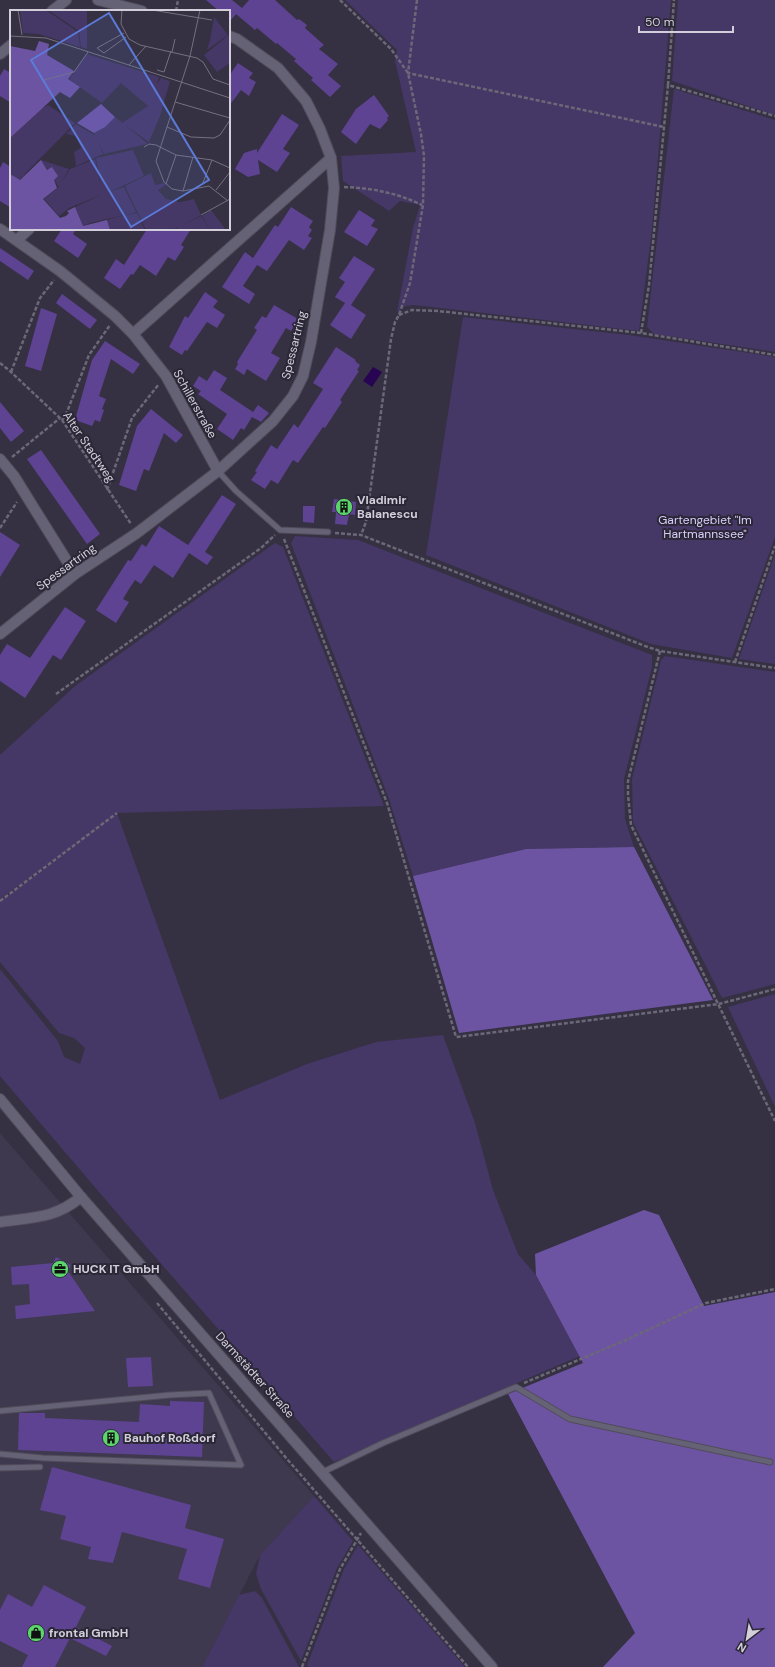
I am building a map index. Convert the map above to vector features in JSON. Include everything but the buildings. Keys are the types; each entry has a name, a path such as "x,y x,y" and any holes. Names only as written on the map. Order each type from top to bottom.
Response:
{"street":[{"path":"53,10 66,0"},
{"path":"98,0 138,10"},
{"name":"Spessartring","path":"0,634 75,574 137,533 218,471 273,421 293,396 302,376 311,342 330,230 334,188 331,158 320,129 306,101 278,68 233,37"},
{"path":"0,54 10,46"},
{"path":"132,334 331,158"},
{"name":"Schillerstraße","path":"0,229 60,271 115,316 132,334 166,376 218,471"},
{"path":"17,240 29,230"},
{"path":"2,461 24,492 75,574"},
{"name":"Darmstädter Straße","path":"0,1099 81,1197 492,1667"},
{"path":"0,1222 51,1215 72,1204 81,1197"}],"lane":[{"name":"Schillerstraße","path":"218,471 236,491 280,530"},
{"path":"280,530 328,532"},
{"path":"323,1472 383,1443 516,1387 570,1419 770,1462"},
{"path":"0,1411 170,1395 209,1393 241,1466 43,1458 0,1454"},
{"path":"0,1468 40,1467"}],"path":[{"path":"176,10 178,0"},
{"path":"340,0 390,49 408,73 664,127"},
{"path":"361,536 366,522 391,339 395,322 399,315 410,283 423,205 424,156 421,134 408,73 417,0"},
{"path":"641,333 649,284 668,85 674,0"},
{"path":"668,85 775,116"},
{"path":"334,188 376,190 404,196 423,205"},
{"path":"12,372 40,298 60,271"},
{"path":"399,315 412,310 641,333 775,355"},
{"path":"2,461 61,419 67,412 89,355 115,316"},
{"name":"Alter Stadtweg","path":"0,363 12,372 61,419 137,533"},
{"path":"107,490 132,418 166,376"},
{"path":"0,528 24,492"},
{"path":"56,694 261,548 280,530 387,804 456,1037 719,1004 775,989"},
{"path":"328,532 361,536 660,651 775,668"},
{"path":"735,662 775,546"},
{"path":"660,651 628,781 631,825 775,1121"},
{"path":"0,901 117,813"},
{"path":"516,1387 626,1340 706,1303 775,1289"},
{"path":"155,1301 287,1459 468,1667"},
{"path":"302,1667 340,1569 367,1524"}],"shaded area":[{"path":"373,367 382,372 372,387 363,381"},
{"path":"634,847 713,1000 459,1033 413,876 526,849"},
{"path":"0,1133 314,1496 260,1555 202,1667 0,1667"},
{"path":"644,1210 659,1215 704,1306 775,1292 775,1667 603,1667 635,1633 508,1394 583,1363 536,1275 535,1254"}],"green space":[{"path":"345,0 671,0 652,230 639,331 414,305 405,306 397,312 413,228 420,205 400,201 389,211 343,181 341,156 416,152 395,61 397,50"},
{"path":"678,0 775,0 775,115 672,81"},
{"path":"674,89 775,120 775,352 654,334 647,327"},
{"name":"Gartengebiet \"Im Hartmannssee\"","path":"463,317 629,335 775,357 775,537 732,658 651,644 426,555"},
{"path":"295,536 358,540 652,655 652,667 624,779 625,819 634,847 526,849 413,876 389,799 291,543"},
{"path":"275,543 283,547 384,806 117,813 220,1100 307,1064 376,1042 443,1035 475,1123 493,1190 518,1254 536,1275 580,1356 334,1462 123,1220 0,1076 0,969 58,1041 64,1057 80,1064 85,1048 74,1038 59,1033 0,962 0,901 82,840 0,899 0,755 75,686"},
{"path":"775,554 775,664 739,659"},
{"path":"665,656 775,672 775,984 722,998 633,822 632,779 661,660"},
{"path":"775,994 775,1107 728,1007"},
{"path":"314,1496 353,1541 337,1568 301,1661 261,1589 256,1574 260,1555"},
{"path":"358,1545 465,1667 309,1667 307,1665 344,1569"},
{"path":"255,1591 262,1598 299,1667 202,1667 239,1595"}],"place":[{"name":"Vladimir Balanescu","path":"344,507"},
{"name":"HUCK IT GmbH","path":"60,1269"},
{"name":"Bauhof Roßdorf","path":"111,1438"},
{"name":"frontal GmbH","path":"36,1633"}]}
